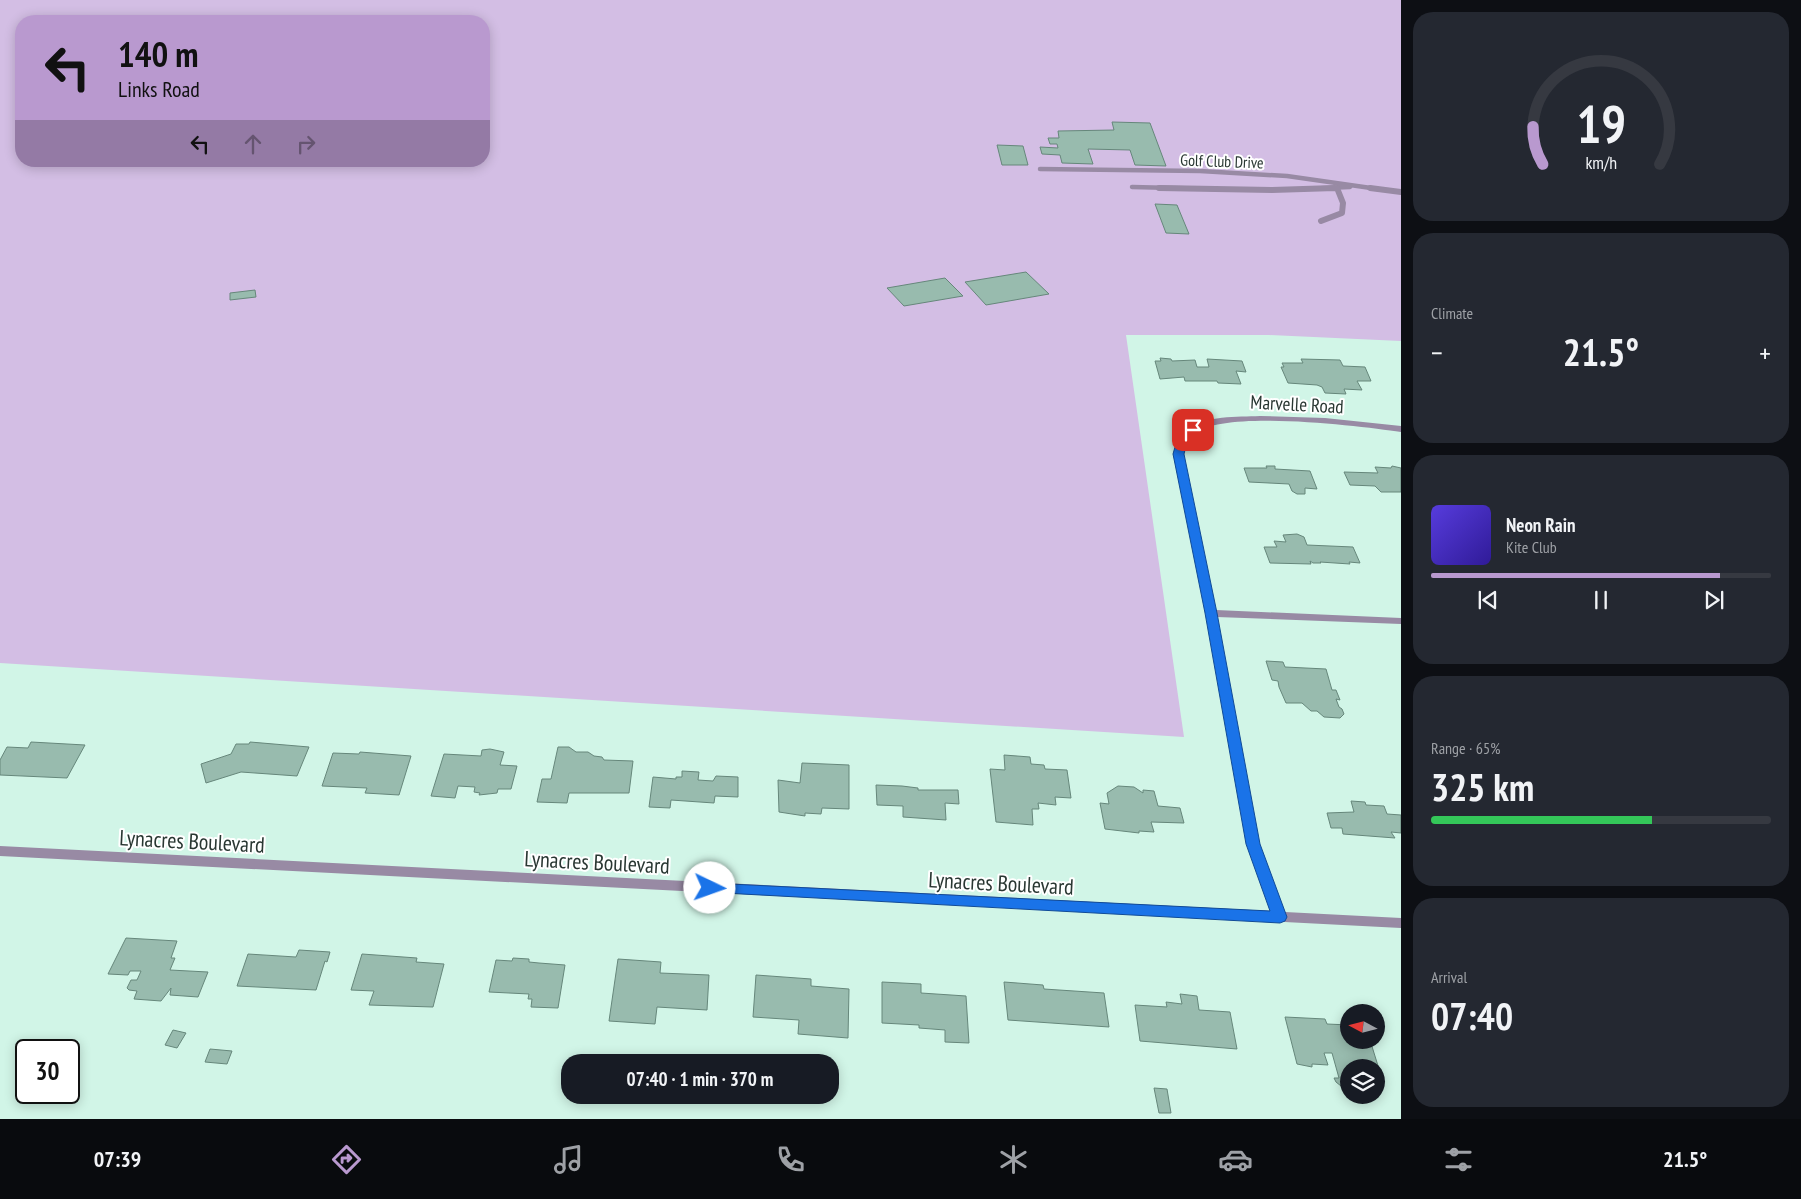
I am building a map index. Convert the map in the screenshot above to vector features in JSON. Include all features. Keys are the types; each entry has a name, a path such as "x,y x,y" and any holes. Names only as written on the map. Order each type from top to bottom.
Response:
{"street":[{"name":"Marvelle Road","path":"1211,613 1178,454 1182,441 1193,430 1213,421 1242,418 1303,420 1401,429"},
{"path":"1280,917 1253,844 1211,613 1401,622"},
{"name":"Lynacres Boulevard","path":"0,850 1401,923"}],"lane":[{"name":"Golf Club Drive","path":"1040,169 1200,171 1287,176 1401,192"},
{"path":"1132,187 1272,190 1368,186"},
{"path":"1321,221 1342,213 1344,208 1343,198 1337,188"}],"shaded area":[{"path":"0,0 1401,0 1401,341 1269,335 1126,335 1184,737 0,663"}],"building":[{"path":"1112,122 1150,123 1166,166 1135,165 1130,150 1088,149 1093,164 1062,163 1060,155 1042,154 1040,147 1058,148 1057,144 1050,144 1048,138 1059,138 1058,131 1114,130"},
{"path":"997,145 1023,146 1028,165 1002,165"},
{"path":"1155,204 1177,205 1189,234 1166,233"},
{"path":"1026,272 1049,294 986,305 965,282"},
{"path":"945,278 963,296 904,306 887,288"},
{"path":"255,290 256,297 230,300 230,293"},
{"path":"1160,358 1171,359 1172,361 1195,360 1197,367 1209,367 1207,359 1242,361 1246,372 1236,371 1241,384 1218,383 1217,381 1185,381 1184,377 1160,379 1155,361 1161,361"},
{"path":"1301,359 1340,360 1343,366 1365,367 1371,381 1357,381 1362,390 1344,389 1346,394 1325,393 1322,387 1317,385 1288,383 1281,367 1284,367 1282,363 1303,363"},
{"path":"1266,466 1275,466 1275,469 1310,471 1317,489 1305,488 1305,494 1297,494 1292,491 1289,484 1249,482 1244,468 1267,468"},
{"path":"1392,466 1401,468 1401,492 1381,492 1375,486 1350,485 1344,472 1378,473 1375,467 1391,468"},
{"path":"1297,534 1304,537 1307,545 1353,547 1360,563 1313,563 1310,561 1311,564 1270,563 1264,547 1277,547 1274,541 1286,542 1283,535"},
{"path":"1266,661 1283,662 1285,667 1326,669 1332,690 1336,690 1340,700 1336,699 1344,714 1340,718 1324,717 1317,711 1311,711 1302,703 1286,703 1278,681 1272,680"},
{"path":"31,742 85,745 67,778 0,775 0,760 7,747 28,748"},
{"path":"250,742 309,747 297,776 241,772 206,783 201,764 231,754 236,744 249,744"},
{"path":"558,747 569,747 576,752 588,752 594,756 602,757 604,760 633,761 629,793 569,793 567,803 537,802 542,779 551,779"},
{"path":"490,749 504,752 500,765 517,766 511,789 498,789 497,793 479,795 480,793 474,792 475,787 458,786 455,798 431,796 444,754 481,756 482,750"},
{"path":"360,752 411,756 399,795 365,793 367,788 322,786 333,753 359,754"},
{"path":"1004,755 1030,757 1031,764 1044,765 1045,769 1067,770 1071,798 1055,797 1056,805 1038,803 1039,809 1032,809 1033,825 996,822 990,769 1005,770"},
{"path":"802,763 849,765 849,809 822,808 821,814 805,813 805,816 779,812 778,780 800,783"},
{"path":"682,771 699,772 698,780 713,781 716,776 738,777 738,797 715,796 714,803 671,800 670,808 649,807 653,777 676,779 676,777 682,777"},
{"path":"876,785 902,786 918,788 918,790 958,790 959,804 945,803 946,820 903,817 903,806 877,805"},
{"path":"1118,786 1134,787 1143,793 1143,790 1154,791 1158,806 1180,808 1184,823 1151,822 1154,832 1139,831 1139,833 1105,829 1100,803 1109,804 1107,793"},
{"path":"1351,801 1365,802 1366,805 1384,806 1387,814 1401,815 1401,833 1391,832 1395,838 1343,834 1342,828 1331,828 1327,813 1354,812"},
{"path":"126,938 177,941 171,958 175,958 170,970 208,972 198,997 170,995 171,988 161,1001 134,999 137,991 127,988 131,980 137,980 141,971 130,971 128,975 108,974"},
{"path":"299,950 330,952 327,962 325,961 316,990 237,986 248,954 296,957"},
{"path":"362,954 417,958 416,962 444,964 433,1007 369,1005 374,991 351,990"},
{"path":"513,958 529,959 529,962 565,965 558,1008 531,1007 532,999 528,999 529,994 489,992 496,960 512,961"},
{"path":"618,959 661,962 660,973 709,975 707,1010 657,1007 655,1024 609,1021"},
{"path":"756,975 811,979 811,986 849,989 848,1038 798,1034 799,1020 753,1017"},
{"path":"882,982 921,984 921,993 966,996 969,1043 945,1042 945,1030 919,1028 919,1025 882,1023"},
{"path":"1004,982 1043,985 1044,989 1104,993 1109,1027 1008,1020"},
{"path":"1180,994 1197,996 1199,1010 1230,1012 1237,1049 1140,1041 1135,1005 1167,1007 1166,1002 1182,1004"},
{"path":"1285,1017 1325,1019 1327,1024 1340,1025 1340,1049 1373,1049 1376,1059 1340,1059 1340,1085 1334,1078 1339,1078 1332,1053 1324,1053 1328,1065 1312,1064 1312,1067 1297,1064"},
{"path":"173,1030 186,1033 177,1048 165,1045"},
{"path":"210,1049 232,1051 227,1064 205,1062"},
{"path":"1154,1088 1167,1089 1171,1113 1159,1113"}],"route":[{"path":"710,888 1280,917 1253,844 1211,613 1178,454 1182,441 1193,430"}]}
